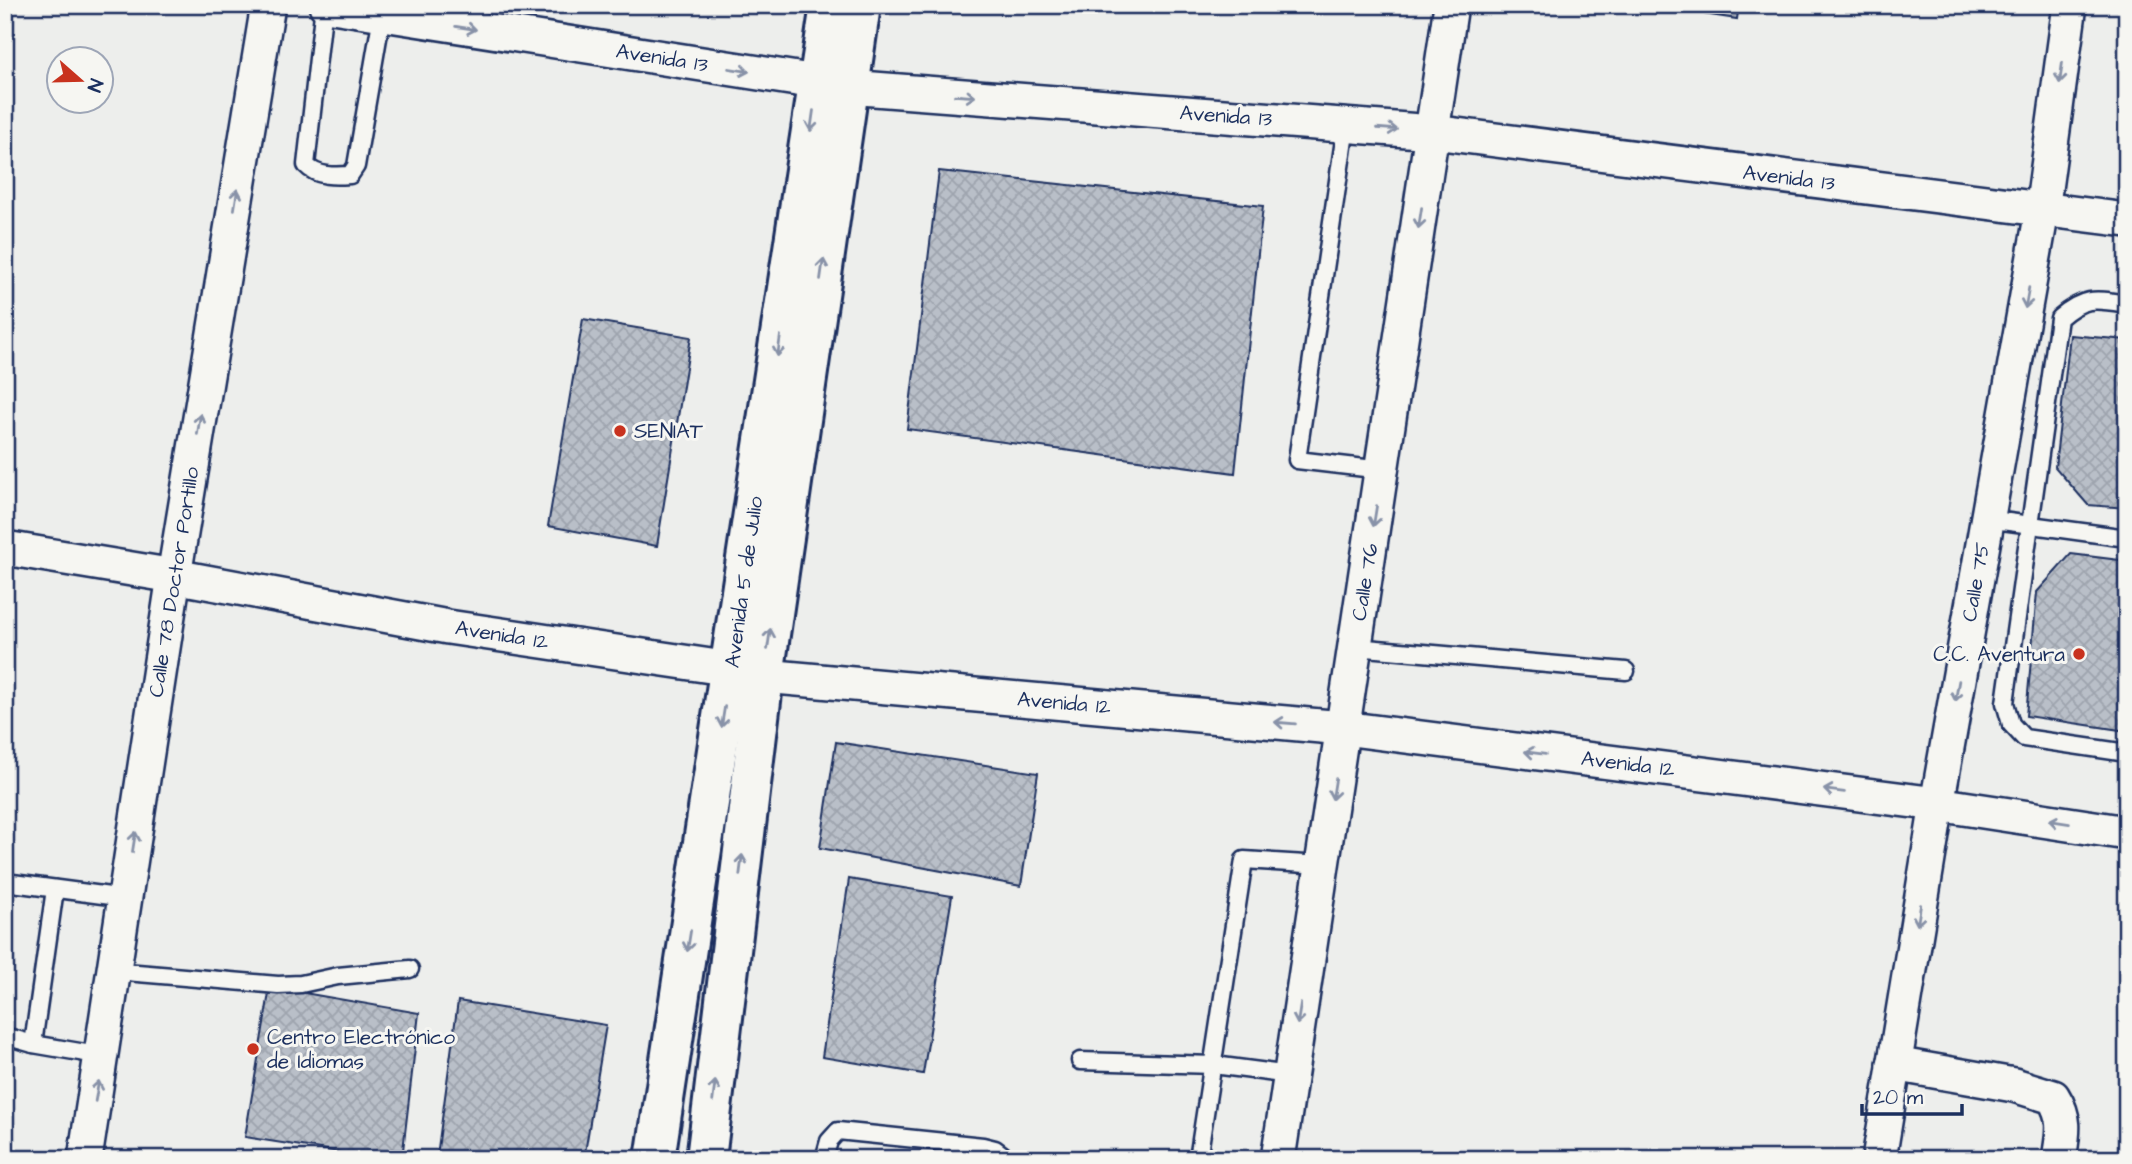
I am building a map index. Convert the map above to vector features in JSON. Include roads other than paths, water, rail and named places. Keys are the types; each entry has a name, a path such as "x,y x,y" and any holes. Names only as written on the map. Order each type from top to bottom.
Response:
{"main road":[{"name":"Avenida 5 de Julio","path":"830,5 833,85"},
{"name":"Avenida 5 de Julio","path":"655,1159 747,673 833,85 860,5"},
{"name":"Avenida 5 de Julio","path":"706,1159 747,673"}],"street":[{"name":"Calle 78 Doctor Portillo","path":"85,1159 103,1056 174,576 268,5"},
{"name":"Avenida 13","path":"325,5 833,85 1433,132 2127,220"},
{"name":"Calle 76","path":"1278,1159 1451,5"},
{"name":"Calle 75","path":"1879,1159 1937,804 2042,211 2070,5"},
{"name":"Avenida 12","path":"5,548 174,576 448,627 747,673 1343,728 1937,804 2127,832"},
{"path":"1895,1064 2014,1085 2053,1097 2062,1110 2064,1130 2059,1159"}],"lane":[{"path":"325,5 306,165 312,171 323,174 350,175 356,166 382,15"},
{"path":"1346,126 1297,460 1382,470"},
{"path":"2127,304 2096,300 2075,304 2059,318 2005,703 2011,724 2024,738 2127,753"},
{"path":"1987,519 2127,538"},
{"path":"1355,647 1626,671"},
{"path":"1199,1159 1244,860 1322,865"},
{"path":"5,882 125,898"},
{"path":"33,1044 55,889"},
{"path":"114,971 278,985 410,969"},
{"path":"5,1036 33,1044 103,1056"},
{"path":"1080,1061 1214,1065 1290,1075"},
{"path":"824,1159 829,1140 838,1131 984,1146 995,1149 1003,1155 1003,1159"}],"place":[{"name":"SENIAT","path":"620,431"},
{"name":"C.C. Aventura","path":"2079,654"},
{"name":"Centro Electrónico de Idiomas","path":"253,1049"}]}
